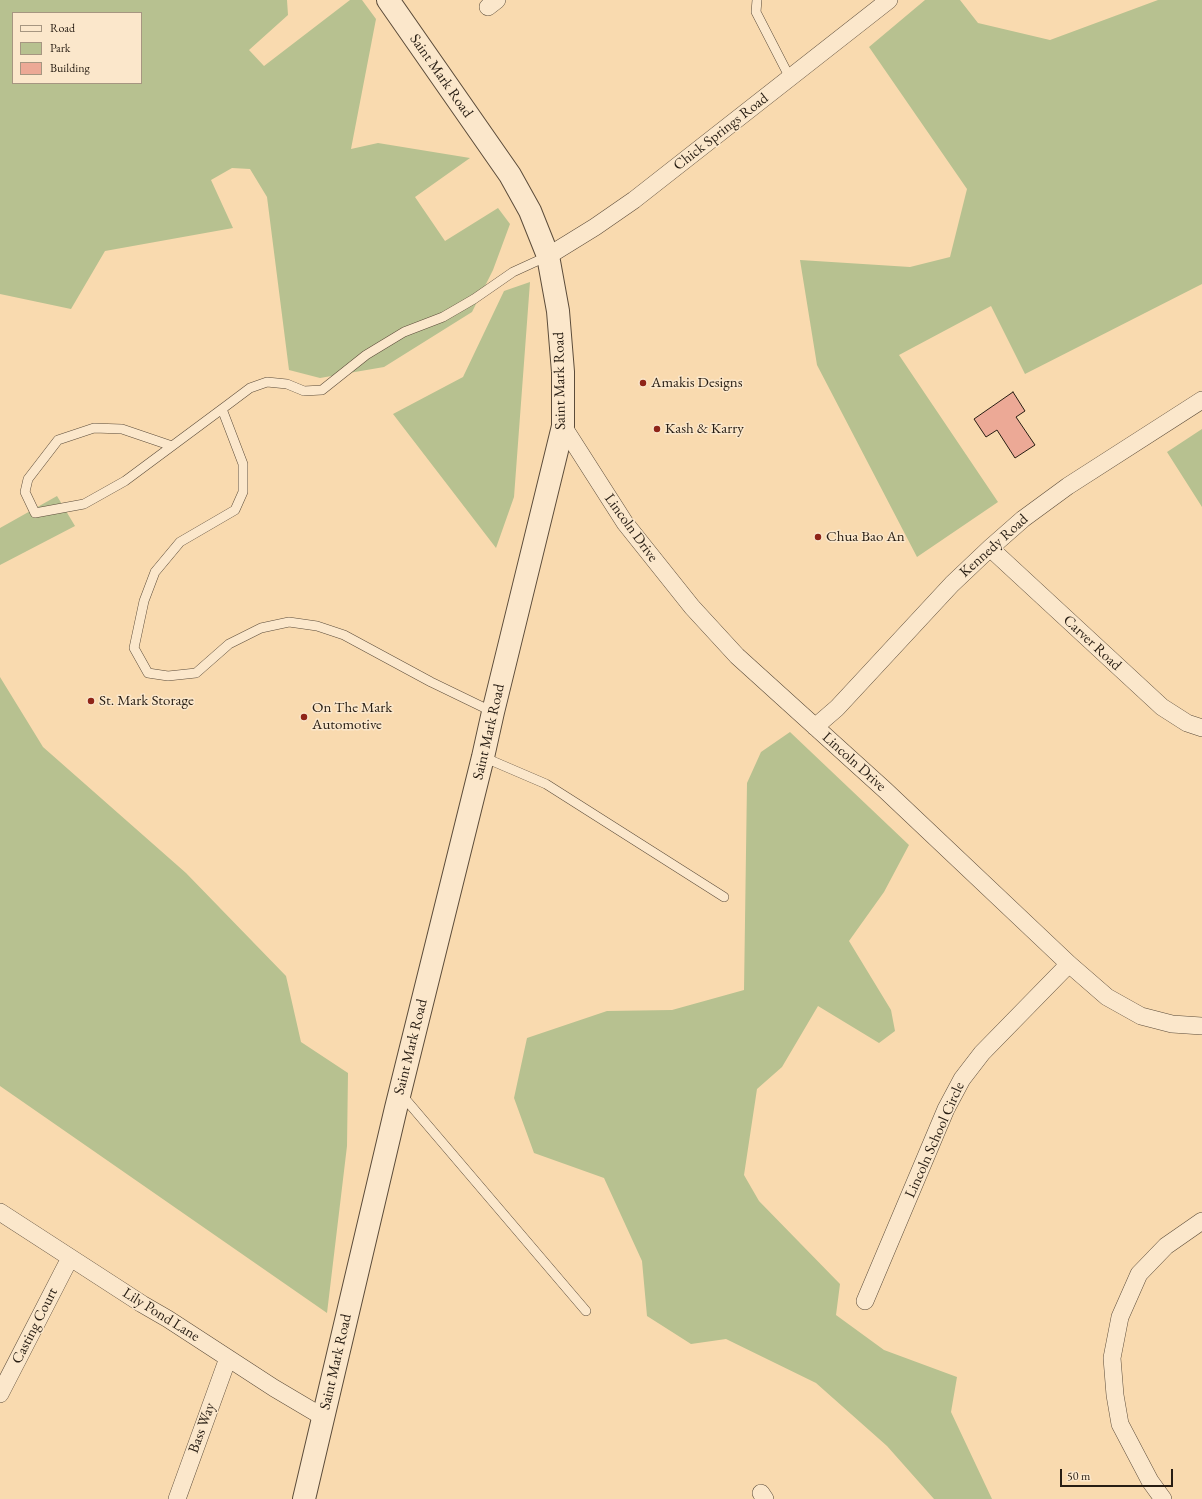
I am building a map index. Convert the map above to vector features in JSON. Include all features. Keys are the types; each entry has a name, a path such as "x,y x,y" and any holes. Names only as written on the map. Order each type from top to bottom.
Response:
{"street":[{"name":"Saint Mark Road","path":"304,1499 400,1093 563,426 561,340 548,256 530,211 510,175 388,0"},
{"name":"Chick Springs Road","path":"548,256 595,227 634,200 889,0"},
{"name":"Kennedy Road","path":"815,727 836,708 952,584 1023,519 1068,486 1202,400"},
{"name":"Lincoln Drive","path":"563,426 625,523 692,607 736,656 885,790 1069,964 1107,997 1141,1016 1172,1024 1202,1026"},
{"name":"Carver Road","path":"990,548 1162,707 1187,723 1202,728"},
{"name":"Lincoln School Circle","path":"865,1301 946,1109 962,1079 982,1053 1069,964"},
{"name":"Lily Pond Lane","path":"0,1212 70,1258 323,1417"},
{"path":"1162,1499 1150,1481 1120,1424 1115,1395 1112,1358 1120,1317 1140,1274 1166,1246 1202,1222"},
{"name":"Casting Court","path":"0,1394 70,1258"},
{"name":"Bass Way","path":"177,1499 228,1358"}],"lane":[{"path":"757,0 756,12 790,78"},
{"path":"172,446 122,429 94,428 58,440 28,479 26,492 35,513 84,504 124,481 172,446 250,388 267,382 287,384 304,391 322,390 366,355 404,332 442,316 474,299 513,272 548,256"},
{"path":"222,409 243,464 243,492 235,510 180,542 155,572 144,601 134,648 148,673 168,676 196,673 229,644 261,628 289,622 317,626 344,635 431,682 493,712"},
{"path":"483,757 546,784 724,898"},
{"path":"400,1093 586,1311"}],"green space":[{"path":"0,0 287,0 288,15 249,50 264,66 350,0 362,0 376,19 351,149 378,143 470,158 415,197 445,241 498,208 510,224 493,270 472,312 384,367 320,378 289,370 267,197 250,169 232,168 211,180 233,228 105,251 71,309 0,294"},
{"path":"925,0 960,0 978,23 1050,40 1158,0 1202,0 1202,284 1025,374 991,306 899,355 998,502 917,557 817,365 800,260 910,267 950,257 967,189 869,47"},
{"path":"530,282 514,497 496,548 393,414 463,377 504,291"},
{"path":"1202,429 1202,507 1167,452"},
{"path":"57,496 75,526 0,565 0,528"},
{"path":"0,677 43,747 186,873 286,976 301,1042 348,1073 347,1146 327,1313 0,1086"},
{"path":"790,732 909,845 884,892 849,941 891,1010 895,1031 879,1043 818,1006 782,1067 757,1089 744,1175 759,1201 840,1284 836,1315 884,1350 957,1377 951,1412 992,1499 934,1499 887,1446 816,1383 726,1339 691,1344 647,1316 642,1261 604,1178 534,1153 514,1098 527,1038 607,1011 672,1010 744,990 747,783 761,752"}],"building":[{"path":"1013,392 1025,411 1016,417 1035,445 1015,458 997,430 986,437 974,419"}],"place":[{"name":"Amakis Designs","path":"643,383"},
{"name":"Kash & Karry","path":"657,429"},
{"name":"Chua Bao An","path":"818,537"},
{"name":"St. Mark Storage","path":"91,701"},
{"name":"On The Mark Automotive","path":"304,717"}]}
